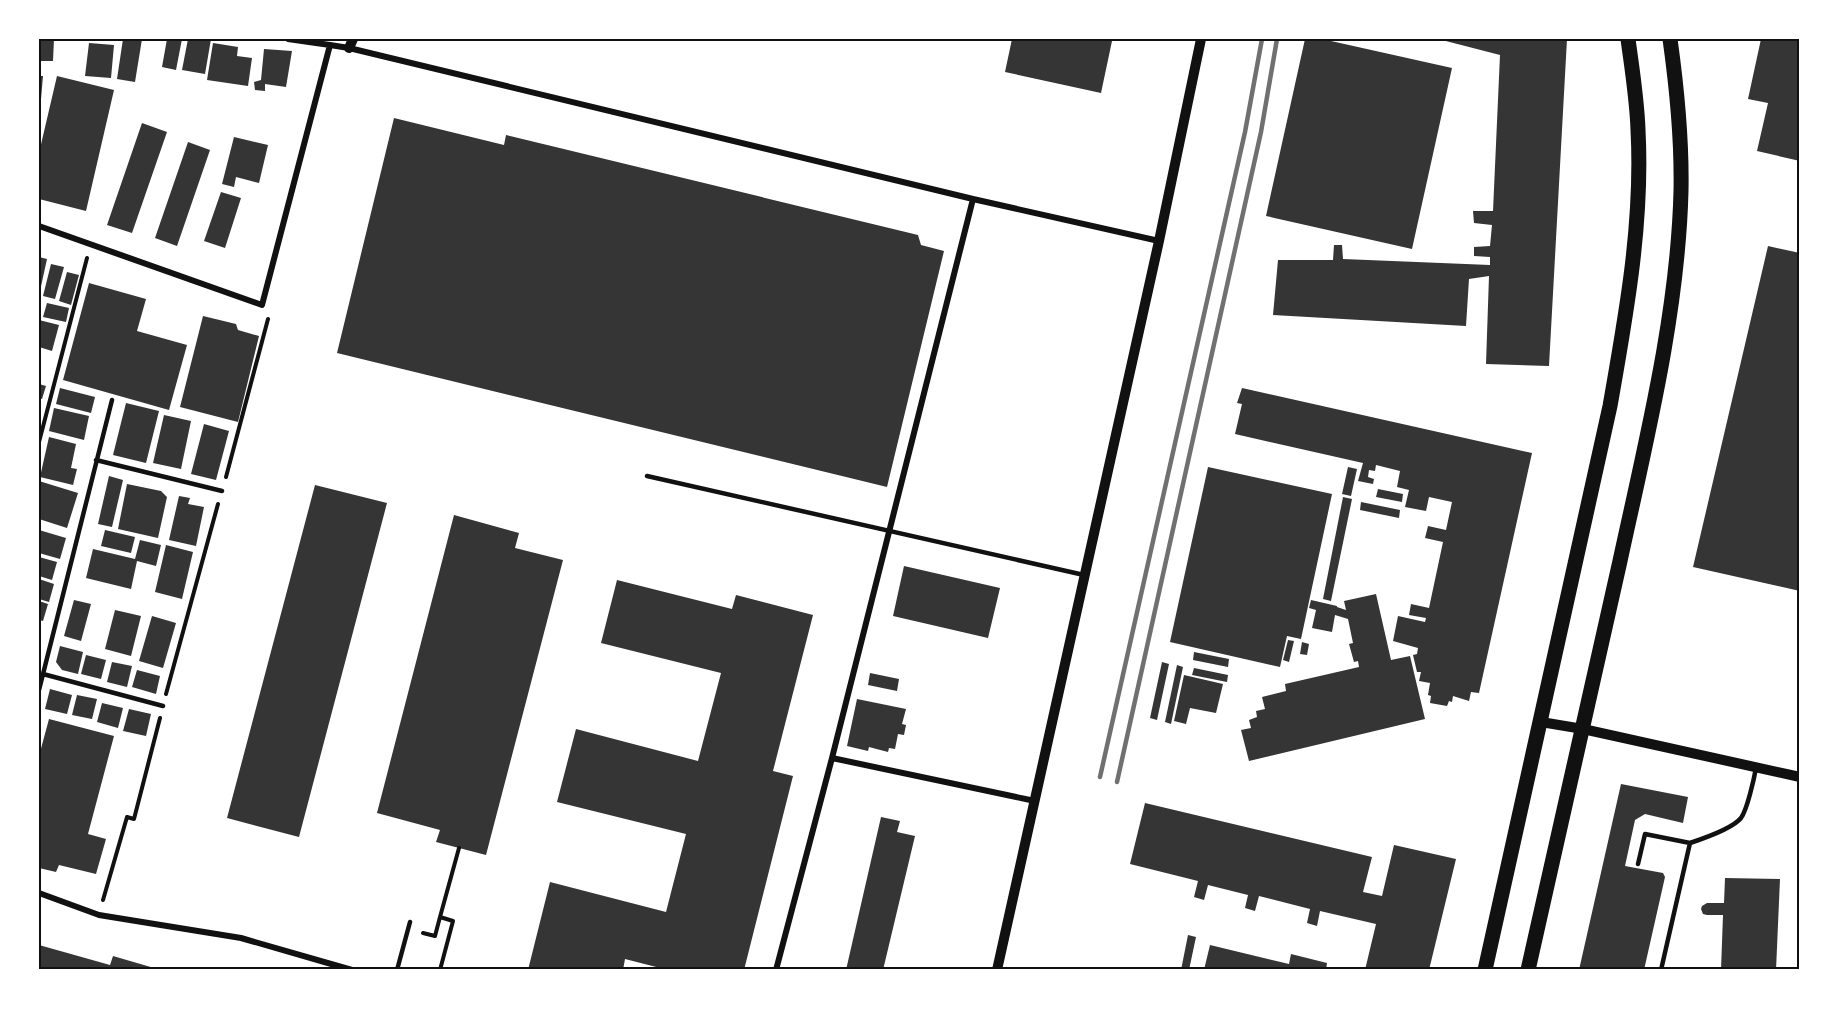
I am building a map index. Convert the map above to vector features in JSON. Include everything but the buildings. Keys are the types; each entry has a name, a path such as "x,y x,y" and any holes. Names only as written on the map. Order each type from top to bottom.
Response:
{"main road":[{"path":"1485,970 1610,406 1626,317 1635,244 1638,187 1638,130 1628,39"},
{"path":"1528,970 1651,414 1668,318 1677,255 1681,191 1680,135 1670,39"}],"street":[{"path":"288,39 330,45 351,44 973,199 1159,241"},
{"path":"997,970 1159,241 1201,39"},
{"path":"39,226 262,305 330,45"},
{"path":"776,970 973,199"},
{"path":"1541,722 1583,729 1800,777"},
{"path":"832,758 1035,801"},
{"path":"39,892 99,915 241,938 352,970"}],"lane":[{"path":"39,690 112,400"},
{"path":"96,460 222,491"},
{"path":"647,476 1085,575"},
{"path":"43,674 163,706"},
{"path":"1638,864 1645,834 1690,843 1711,836 1741,818 1753,786 1756,767"},
{"path":"1661,970 1690,843"},
{"path":"398,970 410,921"}],"path":[{"path":"39,442 91,243"},
{"path":"99,915 127,817 134,819 222,491 268,318 262,305"},
{"path":"408,929 435,936 459,848"},
{"path":"440,917 453,921 440,970"}],"railway":[{"path":"1100,777 1245,132 1262,39"},
{"path":"1117,782 1261,132 1277,39"}]}
